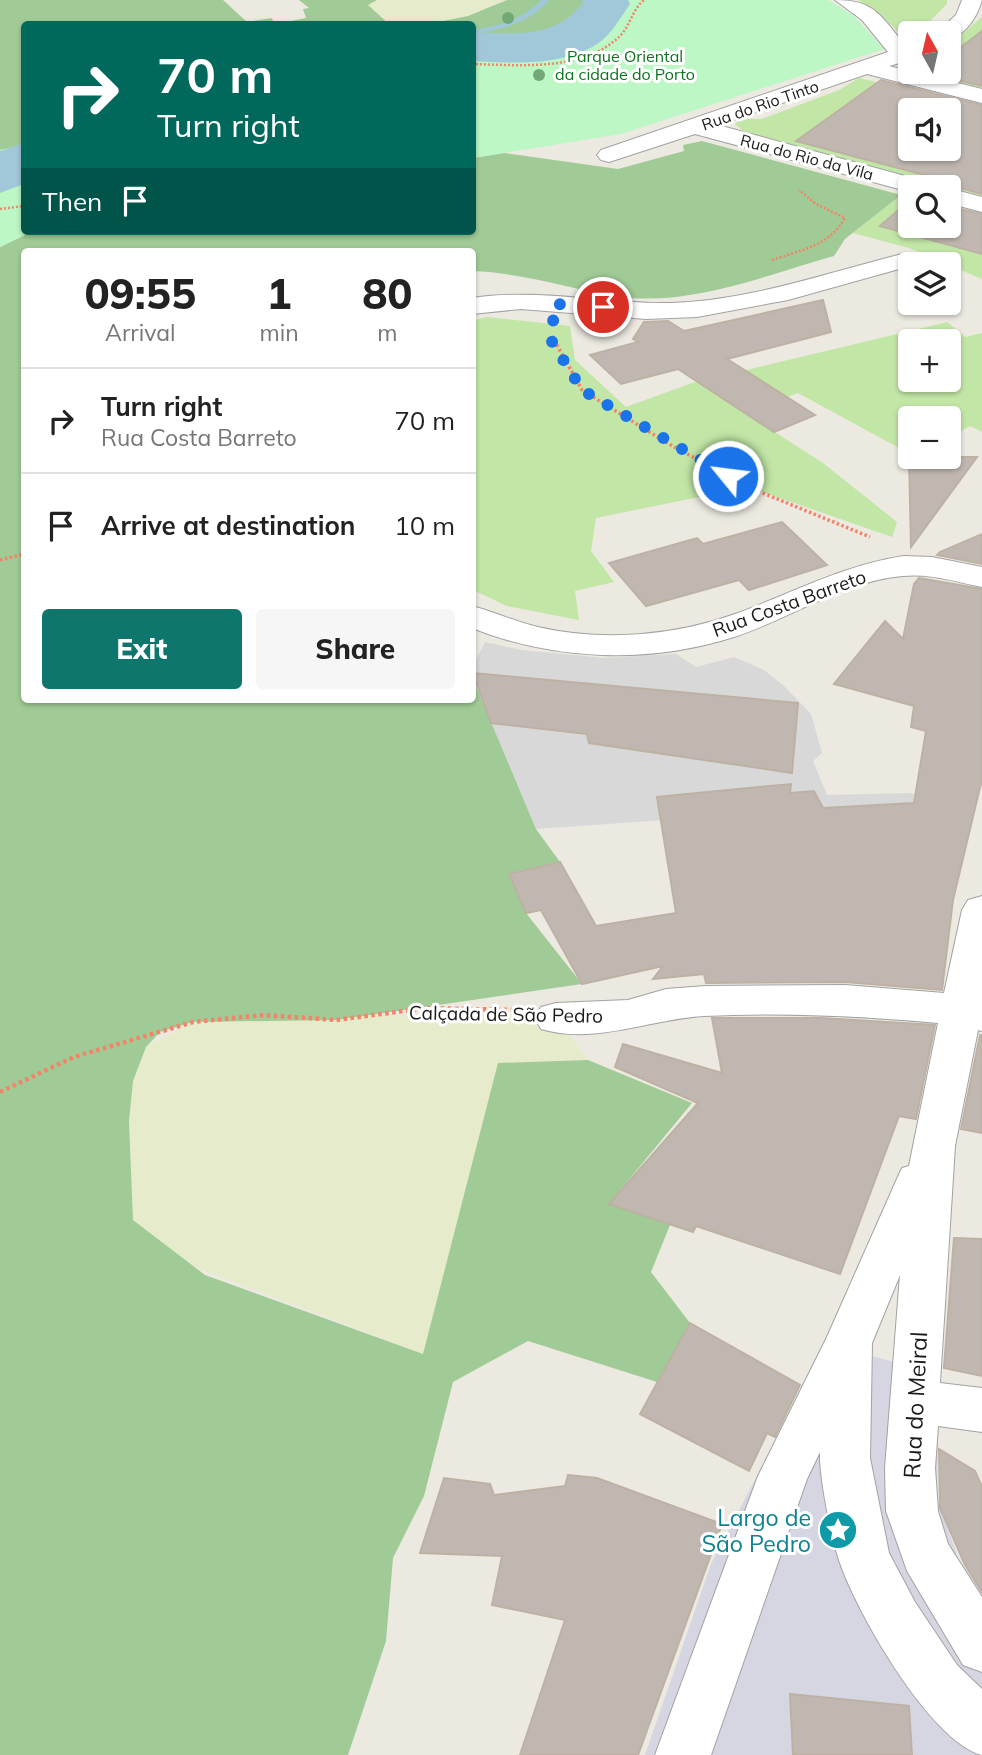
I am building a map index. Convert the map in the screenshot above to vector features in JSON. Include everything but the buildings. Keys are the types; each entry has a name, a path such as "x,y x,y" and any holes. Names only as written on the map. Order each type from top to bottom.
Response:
{"street":[{"path":"845,0 869,16 898,45"},
{"path":"960,21 975,7"},
{"name":"Rua do Rio Tinto","path":"609,155 898,56"},
{"path":"868,68 982,96"},
{"name":"Rua do Rio da Vila","path":"696,127 898,182"},
{"path":"961,199 982,205"},
{"path":"476,306 555,304 671,312 736,303 898,263"},
{"path":"476,282 499,282 530,290 540,293 555,304"},
{"name":"Rua Costa Barreto","path":"476,618 496,627 559,641 631,644 684,638 749,620 864,573 923,565 982,577"},
{"name":"Rua do Meiral","path":"848,1343 933,1146 971,1013 982,910"},
{"name":"Calçada de São Pedro","path":"556,1018 628,1015 666,1004 717,1001 845,1000 971,1013"},
{"name":"Rua do Meiral","path":"933,1146 910,1468 912,1511 925,1554 982,1646"},
{"path":"848,1343 845,1458 864,1557 896,1620 938,1684 982,1728"},
{"path":"683,1755 783,1476 848,1343"},
{"path":"914,1401 982,1410"}],"path":[{"path":"476,64 562,60 594,53 622,34 628,19 644,0"},
{"path":"761,264 817,247 840,229 845,218 816,204 794,186 780,162 782,150"},
{"path":"0,209 21,206"},
{"path":"555,304 551,340 582,390 667,443 748,487 875,539 923,565"},
{"path":"0,559 21,555"},
{"name":"Calçada de São Pedro","path":"0,1093 74,1057 193,1022 264,1015 335,1020 426,1009 513,1010 556,1018"}],"shaded area":[{"path":"485,642 522,650 604,658 676,654 696,667 734,657 764,670 811,714 822,753 813,761 827,795 909,793 975,806 974,813 908,803 536,829 476,686 476,660"},
{"name":"Largo de São Pedro","path":"826,1343 939,1375 937,1500 959,1560 982,1592 982,1755 645,1755 711,1564"}],"green space":[{"path":"0,0 223,0 246,21 21,21 21,146 0,150"},
{"path":"299,0 377,0 368,5 386,21 291,21 306,18 303,9 309,8"},
{"path":"377,0 507,0 468,16 443,21 387,21 367,4"},
{"path":"507,0 590,0 591,5 566,28 538,40 523,42 476,42 476,21 443,21 468,16"},
{"name":"Parque Oriental da cidade do Porto","path":"589,0 828,0 854,16 884,49 621,134 476,158 476,42 537,40 564,28 591,5"},
{"path":"858,0 947,0 947,4 930,21 898,21 898,31 875,10"},
{"path":"982,17 982,88 961,83 961,35"},
{"path":"271,18 274,21 253,21"},
{"path":"859,78 944,98 898,98 898,161 961,161 961,102 982,107 982,196 961,190 961,175 903,175 746,133 735,124 741,119 762,119 839,90"},
{"path":"702,141 898,194 898,197 845,239 834,256 726,288 698,294 642,299 476,271 476,248 21,248 21,703 476,703 476,686 536,829 560,862 509,875 526,913 582,984 336,1020 193,1022 160,1032 146,1047 133,1081 129,1121 133,1220 205,1275 423,1354 498,1063 588,1060 692,1103 609,1204 670,1225 651,1272 690,1323 657,1382 528,1341 453,1382 424,1496 393,1558 386,1641 348,1755 0,1755 0,247 25,235 476,235 476,158 504,153 618,169 684,151 683,145"},
{"path":"21,146 21,235 25,235 0,247 0,150"},
{"path":"898,197 898,238 961,238 961,223 982,217 982,279 961,270 961,252 918,252 853,233"},
{"path":"486,317 570,326 575,360 626,407 692,383 898,334 898,392 961,392 961,334 965,337 982,333 982,432 970,426 961,431 961,406 898,406 898,447 798,393 745,413 823,463 897,522 892,537 748,487 596,518 591,551 614,582 575,591 579,620 507,606 476,591 476,320"},
{"path":"947,322 955,329 918,329"},
{"path":"264,1015 507,1015 556,1018 588,1060 498,1064 424,1354 195,1267 133,1220 129,1121 133,1081 146,1047 193,1022"}],"waterway":[{"path":"476,31 521,19 545,0"},
{"path":"476,46 543,46 570,39 592,24 607,4 605,0"},
{"path":"0,177 21,161"}],"place":[{"name":"Largo de São Pedro","path":"838,1530"}],"route":[{"path":"603,307 555,304 551,340 582,390 667,443 728,476"}]}
